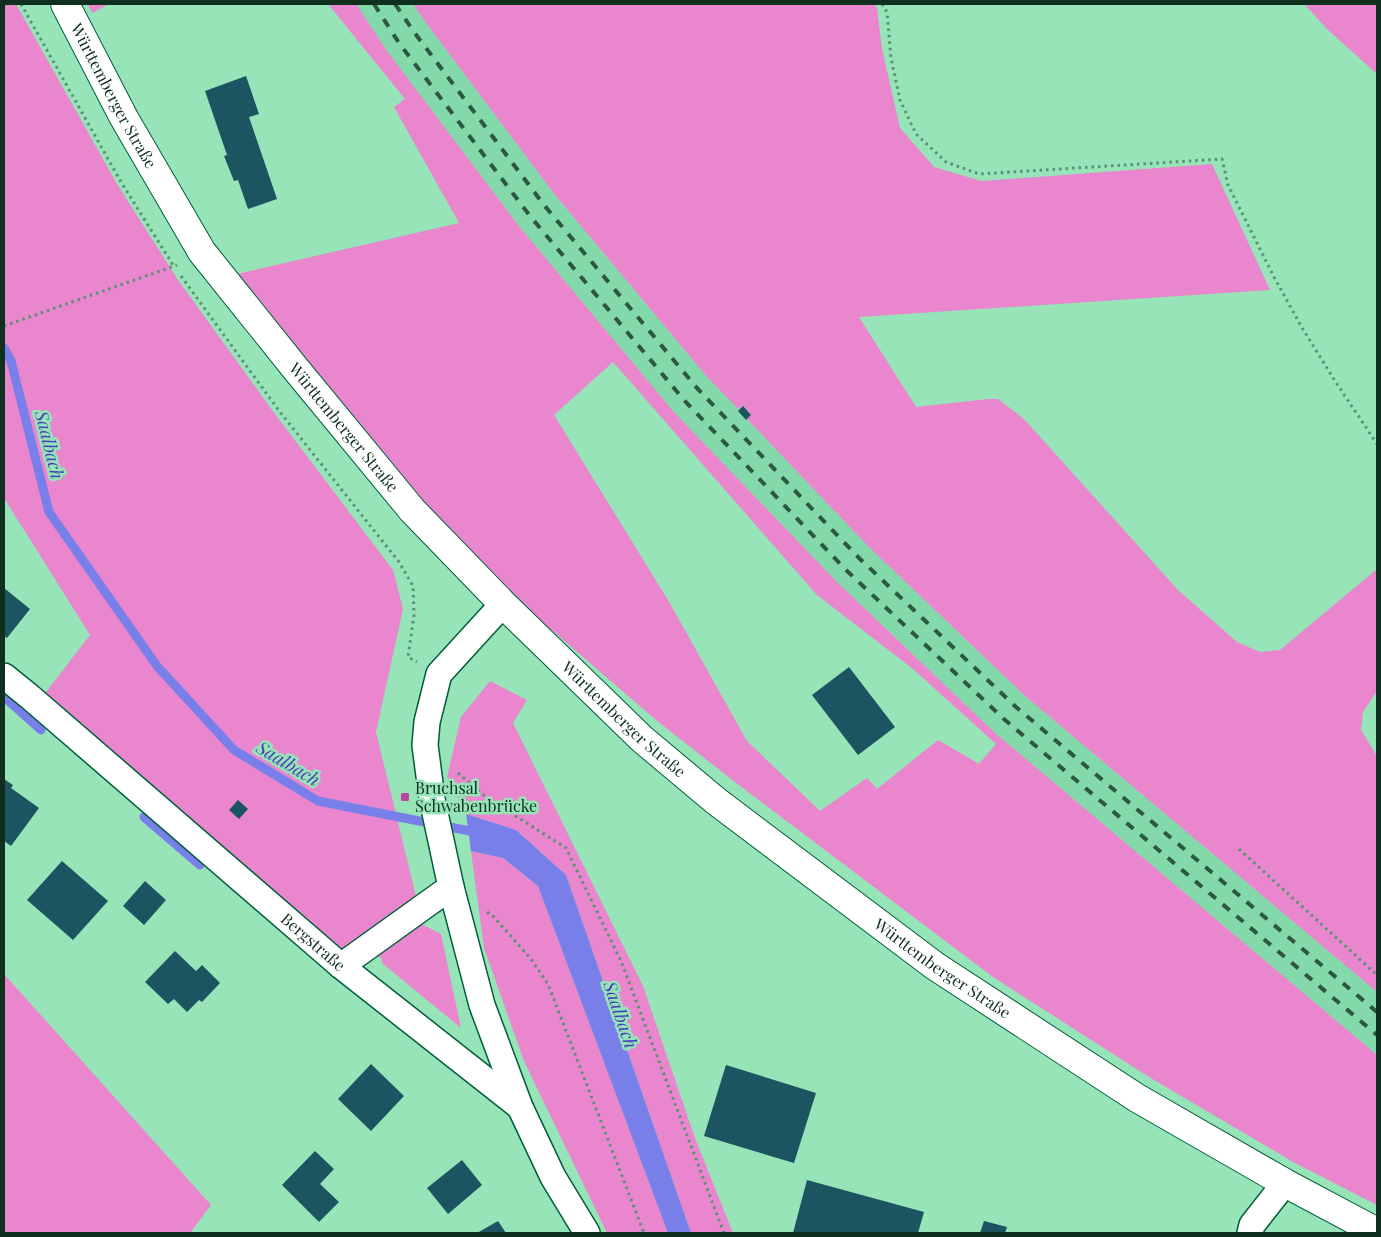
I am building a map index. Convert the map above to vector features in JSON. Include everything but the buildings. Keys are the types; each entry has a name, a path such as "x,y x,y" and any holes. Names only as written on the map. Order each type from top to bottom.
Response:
{"main road":[{"name":"Württemberger Straße","path":"65,4 124,118 202,252 412,510 503,604 642,739 716,801 935,966 1137,1098 1284,1183 1377,1232"}],"street":[{"path":"503,604 439,674 427,722 424,745 432,800 444,857 482,1006 520,1107"},
{"name":"Bergstraße","path":"4,676 341,966 520,1107 553,1177 587,1233"},
{"path":"341,966 451,887"},
{"path":"1250,1233 1252,1225 1284,1183"}],"path":[{"path":"21,4 121,182 175,266"},
{"path":"882,4 887,12 891,58 900,100 916,134 946,162 979,174 1222,159 1228,185 1274,277 1301,326 1377,444"},
{"path":"4,326 175,266 202,252"},
{"path":"180,275 280,412 399,562 413,586 414,615 408,657 439,674"},
{"path":"424,745 486,797 566,848 622,961 724,1233"},
{"path":"1239,849 1377,974"},
{"path":"451,887 494,917 531,959 548,984 644,1233"}],"shaded area":[{"path":"4,4 16,4 117,184 178,280 272,410 393,570 403,609 376,732 423,925 441,934 461,1028 382,963 381,957 335,948 43,696 90,635 4,498"},
{"path":"88,4 109,4 92,13"},
{"path":"328,4 356,4 387,51 519,226 673,411 836,581 994,732 1377,1055 1377,1205 1295,1163 1149,1077 993,977 656,720 517,600 428,509 314,373 237,274 459,223 394,107 405,99","holes":["613,362 817,595 913,669 996,744 979,764 938,740 877,789 867,778 820,811 747,741 668,600 554,415"]},
{"path":"356,4 413,4 555,195 708,378 738,409 742,406 752,415 748,419 869,547 1025,696 1377,992 1377,1055 994,732 836,581 673,411 519,226 387,51"},
{"path":"413,4 874,4 877,8 882,49 900,128 934,167 981,181 1212,164 1270,290 859,317 916,407 998,399 1023,418 1178,590 1237,642 1260,652 1280,650 1377,569 1377,691 1363,712 1361,730 1377,756 1377,992 1025,696 869,547 747,419 751,415 742,406 738,409 708,378 555,195"},
{"path":"1304,4 1377,4 1377,74 1328,30"},
{"path":"490,681 527,700 513,723 643,986 695,1138 733,1233 691,1233 566,875 516,830 466,814 447,777 461,717"},
{"path":"466,814 516,830 566,875 691,1233 668,1233 538,886 503,858 471,851"},
{"path":"471,851 503,858 538,886 668,1233 607,1233 524,1061 484,948"},
{"path":"4,974 211,1205 190,1233 4,1233"}],"waterway":[{"name":"Saalbach","path":"4,348 11,361 49,512 157,666 234,750 318,801 480,833"},
{"path":"4,697 41,730"},
{"path":"144,817 200,865"}],"railway":[{"path":"374,4 399,43 530,216 684,400 846,570 1005,720 1377,1035"},
{"path":"395,4 544,205 697,388 859,558 1016,707 1377,1012"}],"place":[{"name":"Bruchsal Schwabenbrücke","path":"405,797"}]}
